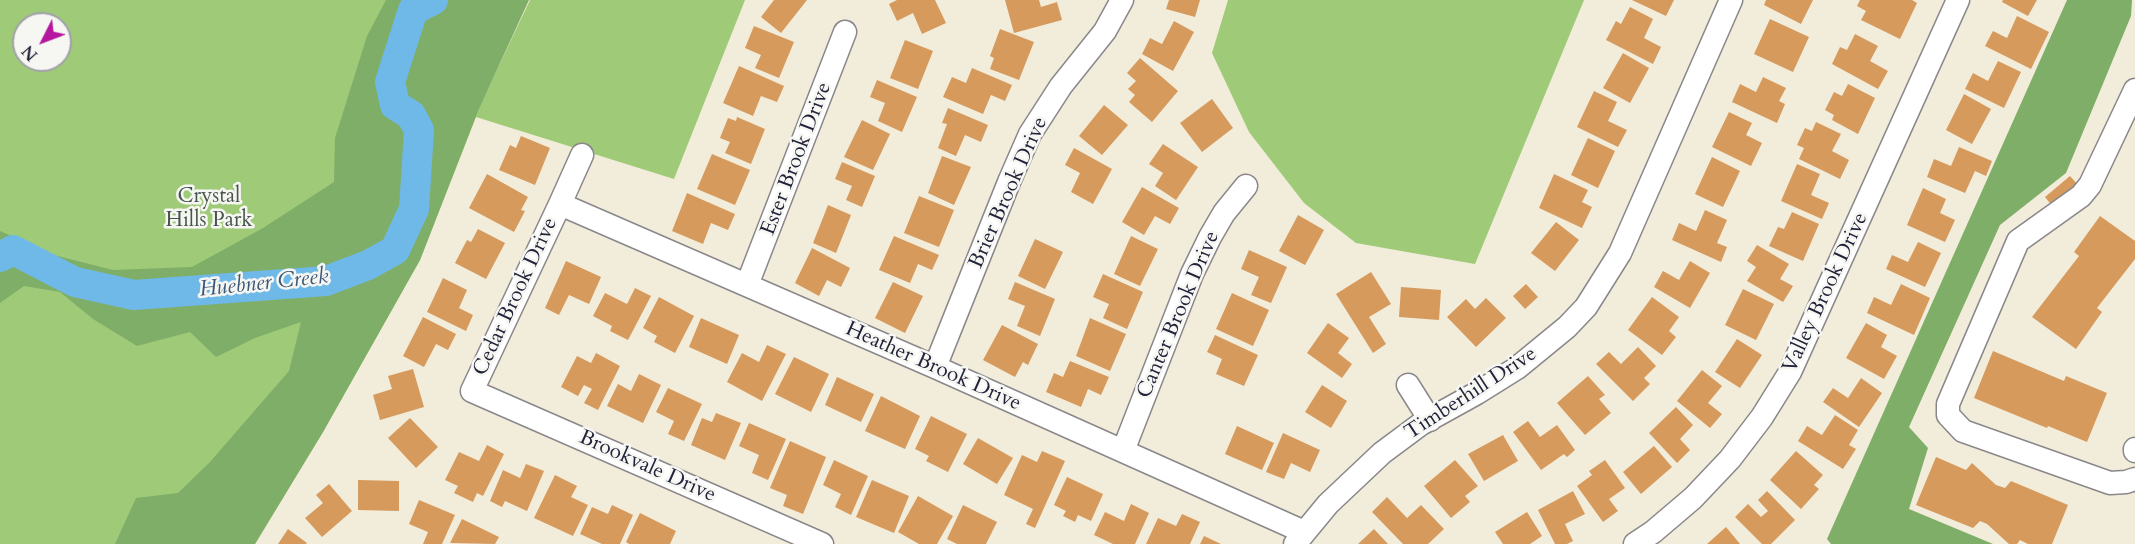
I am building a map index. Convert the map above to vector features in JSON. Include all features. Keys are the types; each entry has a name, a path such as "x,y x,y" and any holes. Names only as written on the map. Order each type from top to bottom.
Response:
{"street":[{"name":"Brier Brook Drive","path":"935,367 1030,134 1061,86 1105,31 1122,0"},
{"name":"Timberhill Drive","path":"1300,538 1328,504 1382,453 1430,420 1517,368 1560,333 1586,307 1620,253 1731,0"},
{"name":"Valley Brook Drive","path":"1635,544 1693,498 1730,459 1762,417 1790,372 1958,0"},
{"name":"Ester Brook Drive","path":"747,285 845,32"},
{"path":"2135,90 2090,185 2081,196 2018,241 1948,404 1948,415 1963,430 2110,483 2135,479"},
{"name":"Cedar Brook Drive","path":"472,391 582,154"},
{"name":"Canter Brook Drive","path":"1123,451 1192,274 1215,229 1246,186"},
{"name":"Heather Brook Drive","path":"560,204 1123,451 1300,538"},
{"path":"1408,386 1430,420"},
{"name":"Brookvale Drive","path":"472,391 822,544"}],"green space":[{"name":"Crystal Hills Park","path":"0,0 522,0 484,97 530,0 745,0 674,179 476,117 420,260 323,432 255,544 0,544"},
{"path":"386,0 529,0 478,111 420,260 323,432 255,544 115,544 136,498 178,493 210,462 289,371 301,322 255,338 216,357 190,332 137,346 93,319 60,292 24,286 0,303 0,231 54,255 113,270 192,267 263,228 334,182 335,138 367,36"},
{"path":"1228,0 1584,0 1475,264 1356,243 1304,203 1249,132 1212,53"},
{"path":"2067,0 2132,0 2131,16 2066,173 2000,225 1909,427 1928,448 1909,509 1993,544 1831,544 1827,539"}],"building":[{"path":"774,0 807,0 781,33 761,17"},
{"path":"897,0 935,0 946,23 922,34 913,13 897,21 889,4"},
{"path":"1005,0 1039,0 1041,7 1057,2 1062,20 1014,33"},
{"path":"1169,0 1200,0 1195,17 1166,9"},
{"path":"1632,0 1674,0 1666,16"},
{"path":"1766,0 1813,0 1801,24 1764,5"},
{"path":"1860,0 1912,0 1917,3 1900,39 1861,20 1866,11 1857,6"},
{"path":"2003,0 2037,0 2028,16 2002,2"},
{"path":"1630,7 1653,19 1644,38 1661,47 1653,64 1606,40 1616,21 1621,24"},
{"path":"2017,16 2049,32 2031,69 1985,46 1993,31 2007,38"},
{"path":"1770,19 1809,37 1793,72 1754,54"},
{"path":"1174,21 1194,32 1173,71 1142,54 1150,38 1162,44"},
{"path":"754,26 794,42 779,78 755,68 761,55 745,48"},
{"path":"1000,29 1034,42 1019,80 990,69 994,58 990,56"},
{"path":"1855,34 1878,46 1870,61 1888,71 1878,89 1832,64 1840,47 1847,50"},
{"path":"905,40 933,51 918,89 890,78"},
{"path":"1623,53 1649,68 1630,103 1603,88"},
{"path":"1140,58 1178,91 1152,122 1129,102 1135,95 1128,89 1136,81 1127,73"},
{"path":"1998,61 2021,72 2004,108 1965,89 1973,73 1988,81"},
{"path":"739,66 784,86 777,102 761,96 753,116 723,103"},
{"path":"972,68 1012,85 1005,101 991,95 983,114 943,97 952,77 966,83"},
{"path":"1763,77 1786,88 1779,101 1785,104 1777,123 1732,102 1740,84 1756,92"},
{"path":"877,80 917,97 902,132 878,121 885,103 870,97"},
{"path":"1848,84 1875,98 1858,134 1832,120 1834,115 1825,110 1834,92 1842,96"},
{"path":"1594,91 1617,102 1608,121 1627,130 1618,147 1577,127"},
{"path":"1964,94 1991,109 1972,144 1946,130"},
{"path":"1212,99 1233,128 1202,152 1180,123"},
{"path":"1104,105 1128,125 1102,155 1079,136"},
{"path":"948,108 988,125 981,142 965,135 956,156 938,148 947,124 942,123"},
{"path":"1729,112 1752,123 1746,135 1762,143 1751,166 1712,147"},
{"path":"737,117 765,129 751,164 725,153 730,142 720,138 728,118 736,121"},
{"path":"862,120 890,134 873,170 844,157"},
{"path":"1816,122 1841,134 1832,151 1849,160 1840,179 1799,159 1804,148 1797,145 1805,128 1812,131"},
{"path":"521,136 550,148 535,185 499,170 510,145 516,148"},
{"path":"1588,138 1615,151 1598,188 1571,175"},
{"path":"1163,144 1198,167 1176,200 1155,186 1163,173 1149,164"},
{"path":"1959,147 1992,161 1986,176 1975,171 1965,193 1927,177 1934,159 1951,166"},
{"path":"1074,148 1112,169 1093,204 1071,192 1080,173 1065,165"},
{"path":"712,154 750,170 735,205 697,189"},
{"path":"942,156 971,167 954,205 928,193"},
{"path":"1712,157 1740,171 1723,207 1695,194"},
{"path":"842,162 875,176 862,207 846,200 852,186 835,179"},
{"path":"1797,164 1820,174 1811,195 1829,203 1822,219 1781,201"},
{"path":"487,174 528,197 521,210 525,211 514,232 469,208"},
{"path":"1554,174 1588,190 1582,202 1592,207 1582,228 1539,208"},
{"path":"2070,176 2079,186 2053,207 2045,197"},
{"path":"1142,187 1179,208 1170,224 1155,216 1144,235 1122,222"},
{"path":"1923,188 1946,199 1940,213 1955,220 1945,242 1907,225"},
{"path":"687,193 735,214 728,230 711,223 703,244 672,231"},
{"path":"919,196 954,210 939,247 904,233"},
{"path":"828,205 851,215 836,253 813,243"},
{"path":"1705,210 1727,220 1717,243 1727,247 1721,262 1672,240 1679,223 1696,231"},
{"path":"1792,212 1819,224 1803,261 1769,246 1778,227 1784,229"},
{"path":"1298,215 1324,230 1305,265 1279,251"},
{"path":"2100,216 2135,241 2135,259 2097,308 2102,312 2076,349 2032,317 2079,256 2074,252"},
{"path":"1556,222 1579,240 1555,271 1531,253"},
{"path":"478,229 505,243 486,279 455,263 467,240 471,242"},
{"path":"894,236 939,255 932,270 918,264 910,283 879,270"},
{"path":"1131,236 1158,249 1140,286 1114,274"},
{"path":"1035,239 1063,252 1045,289 1018,276"},
{"path":"1918,242 1941,253 1925,287 1886,269 1892,255 1908,262"},
{"path":"1757,245 1789,264 1780,279 1793,286 1783,302 1747,281 1756,267 1747,261"},
{"path":"812,248 850,268 841,287 827,280 819,296 795,283"},
{"path":"1249,250 1287,267 1271,303 1251,295 1259,277 1241,269"},
{"path":"566,261 601,277 589,304 569,295 559,315 545,308"},
{"path":"1690,261 1710,273 1690,308 1654,287 1663,271 1679,280"},
{"path":"1371,272 1391,304 1369,317 1386,344 1373,353 1336,294"},
{"path":"1103,274 1143,292 1127,329 1103,318 1109,304 1093,297"},
{"path":"443,278 467,290 459,308 473,315 466,331 427,312"},
{"path":"893,282 923,296 905,333 875,318"},
{"path":"1015,282 1055,299 1040,336 1017,326 1025,306 1008,299"},
{"path":"1526,284 1538,297 1525,309 1513,296"},
{"path":"1901,284 1930,298 1914,335 1867,313 1874,297 1891,305"},
{"path":"1401,287 1441,290 1439,320 1399,317"},
{"path":"635,288 651,296 628,340 610,331 612,326 593,316 605,293 627,304"},
{"path":"1743,289 1774,304 1756,340 1725,325"},
{"path":"1232,293 1269,310 1253,346 1216,329"},
{"path":"659,297 694,316 675,353 654,342 657,336 643,328"},
{"path":"1652,297 1679,317 1669,331 1676,337 1662,355 1628,330"},
{"path":"1486,298 1506,318 1476,347 1447,317 1466,299 1475,309"},
{"path":"423,317 456,334 448,350 436,344 424,367 403,356"},
{"path":"701,318 739,335 727,364 689,347"},
{"path":"1090,318 1126,334 1110,371 1076,356"},
{"path":"1328,323 1349,338 1338,353 1352,364 1342,378 1307,353"},
{"path":"1866,323 1887,335 1881,347 1897,356 1884,379 1846,358"},
{"path":"1002,325 1038,344 1028,365 1023,362 1015,377 983,360"},
{"path":"1215,335 1258,355 1244,386 1216,374 1222,359 1207,352"},
{"path":"1737,339 1762,355 1740,388 1715,372"},
{"path":"767,345 786,354 762,401 727,382 742,353 759,362"},
{"path":"1638,347 1656,366 1644,378 1650,384 1633,401 1596,364 1609,352 1621,364"},
{"path":"1993,351 2064,381 2066,376 2107,393 2087,442 1974,398"},
{"path":"596,353 620,366 598,410 584,403 592,389 584,385 578,396 561,387 577,356 591,363"},
{"path":"794,357 829,374 811,412 775,394"},
{"path":"1070,361 1109,377 1101,395 1088,389 1081,407 1046,392 1054,373 1063,377"},
{"path":"413,369 424,407 380,420 373,395 392,389 388,376"},
{"path":"1702,370 1722,386 1708,403 1722,414 1710,428 1677,401"},
{"path":"639,374 661,385 643,423 607,406 618,384 631,391"},
{"path":"1588,376 1605,395 1599,399 1611,413 1585,435 1557,403"},
{"path":"837,377 874,394 861,422 825,405"},
{"path":"1861,378 1882,393 1859,427 1823,402 1833,388 1848,398"},
{"path":"1322,385 1347,401 1331,428 1305,412"},
{"path":"668,388 702,404 684,441 668,434 674,421 656,412"},
{"path":"881,396 920,416 905,449 865,431"},
{"path":"1676,407 1693,425 1680,439 1690,450 1677,463 1649,433"},
{"path":"716,413 741,423 725,460 691,445 702,418 712,422"},
{"path":"1835,415 1858,430 1849,445 1856,449 1843,469 1798,441 1807,426 1822,435"},
{"path":"931,416 967,434 948,472 926,461 929,456 915,449"},
{"path":"410,418 438,447 416,468 388,438"},
{"path":"1528,421 1540,437 1557,425 1575,450 1567,457 1564,454 1541,470 1513,432"},
{"path":"749,423 786,439 768,480 752,473 759,455 739,446"},
{"path":"1237,426 1274,443 1262,470 1225,454"},
{"path":"1283,433 1320,450 1310,472 1291,463 1284,479 1266,472"},
{"path":"1503,435 1518,461 1484,481 1468,454"},
{"path":"978,438 1013,458 997,484 963,464"},
{"path":"790,441 826,457 803,514 783,506 787,495 770,488"},
{"path":"487,445 504,454 483,496 477,493 473,502 454,493 458,486 445,480 459,452 479,461"},
{"path":"1654,446 1672,467 1641,494 1623,472"},
{"path":"1042,451 1065,461 1035,528 1026,524 1033,509 1004,495 1022,455 1037,462"},
{"path":"1796,451 1823,475 1814,485 1819,489 1801,509 1770,480"},
{"path":"1936,457 1966,470 1972,463 1996,485 2005,488 2011,481 2068,505 2052,544 2028,544 2020,540 2017,544 2009,544 1987,524 1980,521 1973,528 1916,505"},
{"path":"834,460 868,476 851,515 835,507 841,494 823,485"},
{"path":"1455,460 1478,486 1465,496 1470,502 1451,518 1424,486"},
{"path":"1605,460 1625,488 1609,499 1618,511 1603,522 1577,486 1592,475 1589,471"},
{"path":"526,464 544,471 527,511 505,501 502,507 490,501 503,470 520,478"},
{"path":"555,475 577,486 571,497 588,505 573,536 534,518"},
{"path":"1067,477 1103,494 1091,521 1078,515 1075,522 1063,516 1066,511 1054,505"},
{"path":"358,480 399,481 399,511 358,510"},
{"path":"872,480 909,496 894,533 856,517"},
{"path":"329,484 352,511 322,537 305,518 323,503 316,495"},
{"path":"1573,491 1585,514 1565,524 1573,541 1567,544 1555,544 1538,510"},
{"path":"1767,491 1795,520 1771,544 1762,544 1735,517 1748,504 1761,517 1768,511 1758,500"},
{"path":"918,496 953,516 937,544 919,544 898,532"},
{"path":"1387,497 1407,518 1421,505 1444,529 1428,544 1403,544 1372,512"},
{"path":"419,500 455,515 442,544 423,544 428,532 409,524"},
{"path":"1131,504 1149,513 1135,544 1113,544 1094,535 1105,512 1124,521"},
{"path":"612,505 633,515 620,544 602,544 580,534 592,507 608,514"},
{"path":"963,505 997,522 986,544 957,544 947,539"},
{"path":"1527,512 1542,536 1530,544 1503,544 1495,532"},
{"path":"640,513 676,531 670,544 629,544 626,542"},
{"path":"1182,514 1200,522 1190,544 1146,544 1158,518 1176,526"},
{"path":"462,519 499,537 495,544 450,543"},
{"path":"1726,527 1740,544 1707,544"},
{"path":"288,529 307,543 278,544"},
{"path":"1374,529 1388,544 1358,544"},
{"path":"1204,536 1221,544 1200,544"}],"waterway":[{"name":"Huebner Creek","path":"0,257 13,250 75,282 134,295 326,281 368,265 395,250 414,209 419,130 411,115 395,105 390,82 413,10 433,0"}]}
